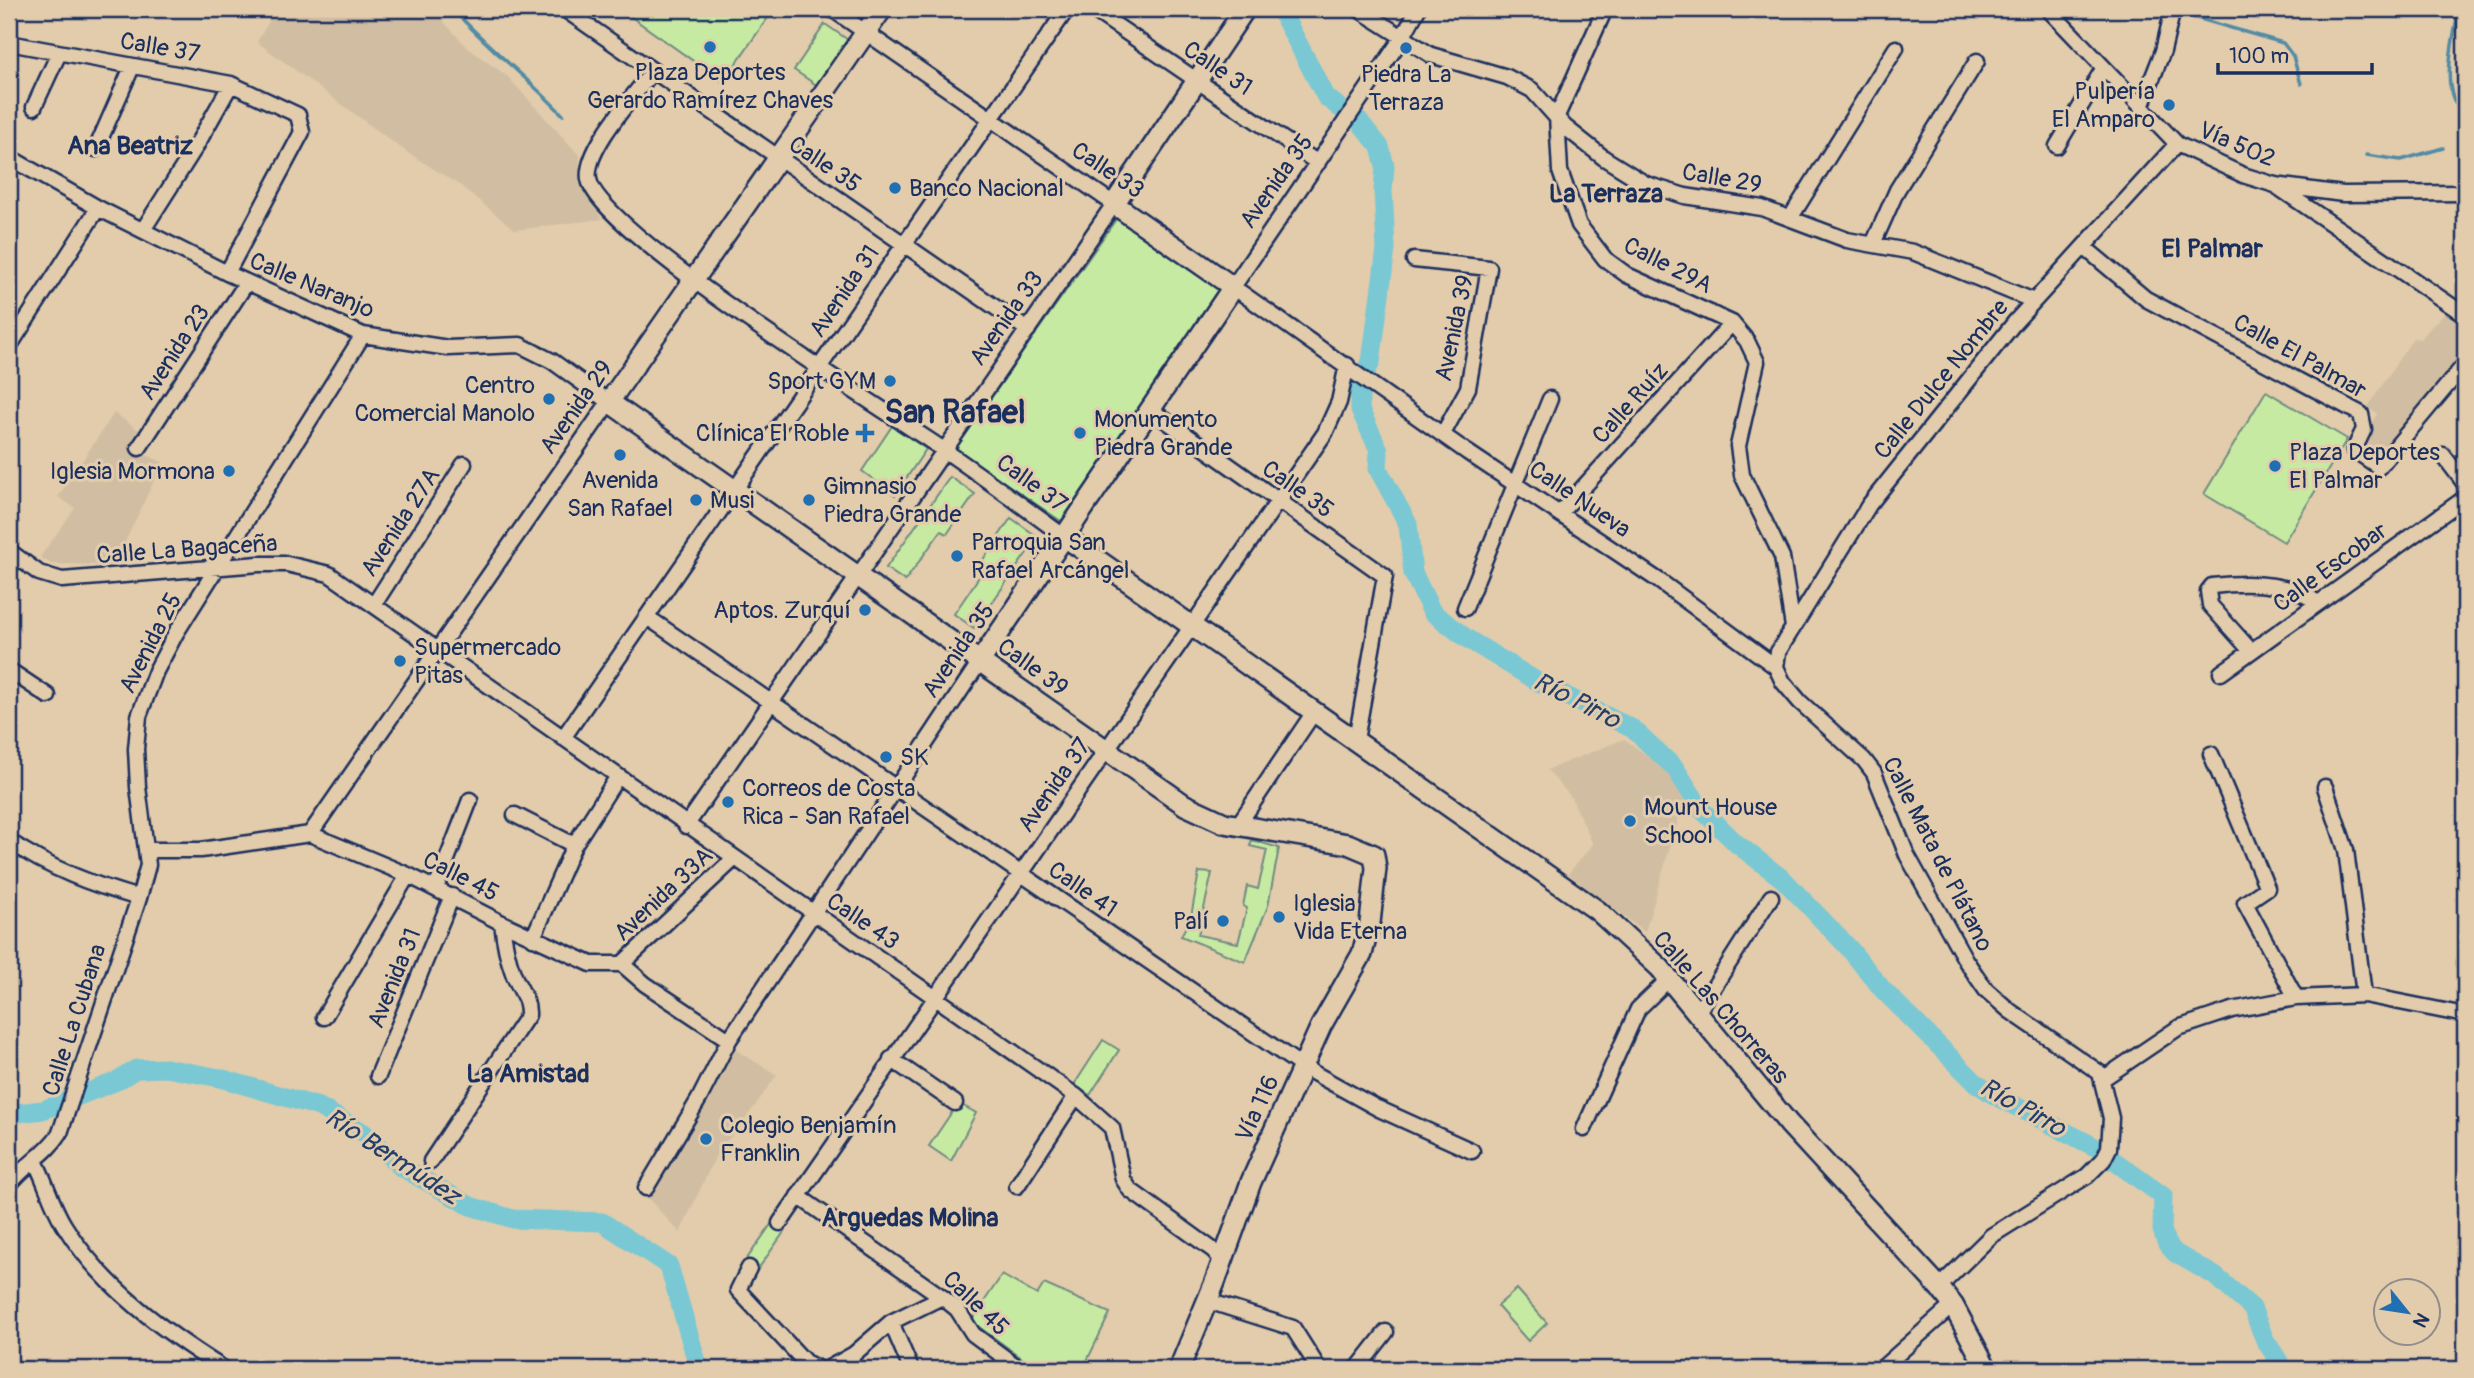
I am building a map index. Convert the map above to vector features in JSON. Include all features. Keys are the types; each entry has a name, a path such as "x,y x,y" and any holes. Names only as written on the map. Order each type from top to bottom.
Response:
{"main road":[{"name":"Avenida 29","path":"609,402 882,9"},
{"name":"Avenida 33","path":"1114,204 1245,9"},
{"name":"Calle 33","path":"1114,204 1233,287"},
{"name":"Avenida 35","path":"981,660 1233,287"},
{"name":"Calle 39","path":"609,402 1199,813 1238,825 1366,849 1374,855 1376,868"},
{"name":"Calle 37","path":"1065,537 1190,627 1356,740"},
{"name":"Calle Las Chorreras","path":"1356,740 1598,911 1639,947 1669,979 1696,1015 1789,1124 1939,1287 1953,1305 1987,1369"},
{"name":"Vía 116","path":"1179,1369 1208,1301 1251,1182 1321,1026 1363,950 1376,868"}],"street":[{"name":"Calle 35","path":"564,9 1028,330"},
{"name":"Calle 33","path":"832,9 1114,204"},
{"name":"Avenida 31","path":"563,738 1067,9"},
{"name":"Calle 31","path":"1092,9 1318,163"},
{"name":"Calle 29","path":"1358,9 1402,38 1445,61 1507,77 1532,90 1565,127 1604,158 1646,184 1685,197 1762,208 1847,240 1873,244 1948,265 2034,301"},
{"name":"Avenida 35","path":"1233,287 1402,38 1418,9"},
{"path":"1557,116 1566,90 1605,9"},
{"name":"Vía 502","path":"2048,9 2177,144 2242,175 2275,185 2343,194 2465,193"},
{"path":"2141,107 2163,51 2173,9"},
{"name":"Calle 37","path":"9,43 231,85 298,115 302,132 227,273"},
{"path":"1791,217 1896,48"},
{"path":"34,107 59,53"},
{"path":"1873,244 1897,190 1977,61"},
{"path":"96,149 132,67"},
{"path":"2057,146 2103,69"},
{"name":"Calle 37","path":"652,72 591,157 588,167 589,182 606,209 694,279 1065,537"},
{"path":"143,230 231,85"},
{"name":"Calle 29A","path":"1557,116 1560,171 1579,225 1593,247 1627,275 1732,323 1747,341 1757,362 1738,446 1742,475 1782,557 1793,627"},
{"name":"Calle Dulce Nombre","path":"1776,667 1778,652 1869,505 2034,301 2177,144"},
{"name":"Calle Naranjo","path":"9,157 98,208 227,273 363,335 449,348 520,345 552,362 609,402"},
{"path":"2275,185 2465,315"},
{"name":"Avenida 33","path":"686,826 1114,204"},
{"path":"9,347 98,208"},
{"name":"Calle El Palmar","path":"2084,247 2146,299 2354,409 2365,420 2354,450 2379,467 2465,364"},
{"name":"Avenida 39","path":"1415,260 1489,268 1468,388 1443,435"},
{"name":"Avenida 23","path":"139,447 247,282"},
{"name":"Calle 33","path":"1233,287 1352,369"},
{"name":"Calle Ruíz","path":"1560,513 1732,323"},
{"name":"Avenida 25","path":"147,850 138,787 136,749 139,716 156,671 363,335"},
{"name":"Calle Nueva","path":"1352,369 1776,667"},
{"name":"Avenida 37","path":"779,1223 1277,503 1332,420 1352,369"},
{"path":"1465,608 1550,399"},
{"name":"Avenida 29","path":"310,834 609,402"},
{"name":"Calle 35","path":"1151,410 1386,579 1356,740"},
{"path":"2443,455 2465,484"},
{"name":"Avenida 27A","path":"375,603 464,464"},
{"name":"Calle Escobar","path":"2221,673 2465,498"},
{"name":"Calle La Bagaceña","path":"9,551 39,573 62,580 259,564 312,568 329,574 375,603 437,647"},
{"path":"2252,651 2210,605 2208,592 2211,586 2280,587 2303,591 2318,603"},
{"name":"Calle 41","path":"647,617 1303,1067 1377,1108 1472,1151"},
{"name":"Calle 43","path":"437,647 686,826 1076,1096 1112,1128 1123,1180 1129,1190 1213,1250 1222,1260"},
{"name":"Avenida 35","path":"646,1188 699,1099 729,1040 981,660"},
{"name":"Calle Mata de Plátano","path":"1776,667 1783,682 1800,702 1864,760 1874,773 1907,855 1966,961 1986,990 2010,1011 2094,1067 2104,1078"},
{"path":"9,670 48,696"},
{"path":"1238,825 1314,712"},
{"path":"2211,754 2267,888 2245,903 2296,998"},
{"path":"533,938 574,845 618,776"},
{"path":"2325,787 2346,850 2364,995"},
{"path":"436,888 470,800"},
{"path":"515,815 574,845"},
{"path":"147,850 201,850 310,834"},
{"name":"Calle 45","path":"310,834 408,875 591,964 622,964"},
{"path":"9,841 42,864 83,881 139,898"},
{"name":"Calle La Cubana","path":"9,1185 22,1169 50,1150 60,1133 139,898 148,865 147,850"},
{"name":"Avenida 33A","path":"622,964 734,859"},
{"path":"324,1017 408,875"},
{"name":"Avenida 31","path":"378,1076 452,897"},
{"path":"1696,1015 1771,897"},
{"path":"431,1161 528,1015 528,1006 514,977 505,947 502,923"},
{"path":"622,964 645,984 729,1040"},
{"path":"1584,1129 1638,1009 1669,979"},
{"path":"1939,1287 1991,1236 2087,1176 2103,1160 2109,1148 2111,1126 2104,1078 2178,1028 2232,1010 2296,998 2364,995 2465,1015"},
{"path":"891,1059 955,1102"},
{"path":"1017,1186 1076,1096"},
{"path":"35,1161 64,1225 87,1255 149,1320 224,1369"},
{"name":"Calle 45","path":"798,1196 942,1297 957,1310 973,1334 1020,1369"},
{"path":"749,1268 738,1290 805,1362 819,1369"},
{"path":"827,1369 854,1354 891,1322 942,1297"},
{"path":"1208,1301 1293,1328 1319,1369"},
{"path":"1881,1369 1953,1305"},
{"path":"891,1322 911,1369"},
{"path":"1357,1369 1386,1332"}],"shaded area":[{"path":"276,9 432,9 468,48 507,76 580,156 579,178 602,219 515,230 461,186 405,151 257,42"},
{"path":"2445,312 2465,327 2465,351 2376,457 2362,449 2377,413 2367,408 2413,338 2420,339"},
{"path":"114,413 143,433 134,450 163,462 116,561 106,565 51,564 40,557 75,508 58,497"},
{"name":"Mount House School","path":"1624,739 1669,771 1685,796 1645,932 1568,874 1593,844 1571,797 1547,770"},
{"name":"Colegio Benjamín Franklin","path":"734,1049 777,1075 742,1124 717,1153 680,1233 646,1196 714,1091"}],"green space":[{"name":"Plaza Deportes Gerardo Ramírez Chaves","path":"774,9 723,82 623,11"},
{"path":"825,24 851,42 821,88 794,70"},
{"path":"1119,215 1223,287 1061,521 955,449"},
{"name":"Plaza Deportes El Palmar","path":"2266,391 2347,439 2284,542 2204,494"},
{"path":"892,426 926,449 895,495 862,471"},
{"path":"950,477 975,494 947,534 941,531 905,581 886,568"},
{"path":"1011,518 1038,537 974,628 954,614 983,571 978,567"},
{"path":"1252,840 1279,848 1268,906 1245,962 1181,936 1191,917 1199,872 1212,873 1198,935 1238,943 1247,908 1243,906 1247,886 1258,889 1267,850 1250,846"},
{"path":"1103,1040 1119,1050 1090,1095 1074,1085"},
{"path":"958,1103 976,1113 951,1161 929,1146"},
{"path":"772,1223 784,1232 756,1272 744,1263"},
{"path":"1002,1275 1037,1295 1044,1284 1110,1313 1083,1369 1037,1369 971,1321"},
{"path":"1517,1289 1547,1323 1528,1341 1497,1306"}],"waterway":[{"path":"453,9 563,115"},
{"name":"Río Pirro","path":"1280,9 1326,97 1340,108"},
{"path":"1830,9 1853,13 1884,9"},
{"path":"2129,9 2161,12"},
{"path":"2455,9 2457,18 2450,55 2450,83 2457,106 2465,114"},
{"path":"2183,14 2283,43 2293,56 2301,84"},
{"name":"Río Pirro","path":"1359,121 1380,147 1385,166 1383,190 1386,249 1371,362 1360,383 1360,410 1379,450 1378,469 1408,524 1413,573 1432,612 1466,638 1538,682 1633,729 1675,768 1701,809 1737,844 1784,880 1848,947 1883,990 1976,1083 2093,1146"},
{"path":"2366,155 2401,160 2443,148"},
{"name":"Río Bermúdez","path":"9,1114 43,1110 117,1081 136,1069 166,1068 220,1078 319,1107 364,1133 401,1167 470,1206 513,1219 602,1222 669,1266 699,1369"},
{"name":"Río Pirro","path":"2110,1158 2163,1196 2162,1230 2167,1244 2175,1253 2215,1276 2252,1308 2265,1340 2284,1369"}],"place":[{"name":"Plaza Deportes Gerardo Ramírez Chaves","path":"710,47"},
{"name":"Piedra La Terraza","path":"1406,48"},
{"name":"Pulpería El Amparo","path":"2169,105"},
{"name":"Banco Nacional","path":"895,188"},
{"name":"Sport GYM","path":"890,381"},
{"name":"Centro Comercial Manolo","path":"549,399"},
{"name":"Clínica El Roble","path":"865,433"},
{"name":"Monumento Piedra Grande","path":"1080,433"},
{"name":"Avenida San Rafael","path":"620,455"},
{"name":"Plaza Deportes El Palmar","path":"2275,466"},
{"name":"Iglesia Mormona","path":"229,471"},
{"name":"Musi","path":"696,500"},
{"name":"Gimnasio Piedra Grande","path":"809,500"},
{"name":"Parroquia San Rafael Arcángel","path":"957,556"},
{"name":"Aptos. Zurquí","path":"865,610"},
{"name":"Supermercado Pitas","path":"400,661"},
{"name":"SK","path":"886,757"},
{"name":"Correos de Costa Rica - San Rafael","path":"728,802"},
{"name":"Mount House School","path":"1630,821"},
{"name":"Iglesia Vida Eterna","path":"1279,917"},
{"name":"Palí","path":"1223,921"},
{"name":"Colegio Benjamín Franklin","path":"706,1139"}],"district":[{"name":"Ana Beatriz","path":"130,145"},
{"name":"La Terraza","path":"1606,193"},
{"name":"El Palmar","path":"2212,248"},
{"name":"San Rafael","path":"955,412"},
{"name":"La Amistad","path":"528,1073"},
{"name":"Arguedas Molina","path":"910,1217"}]}
